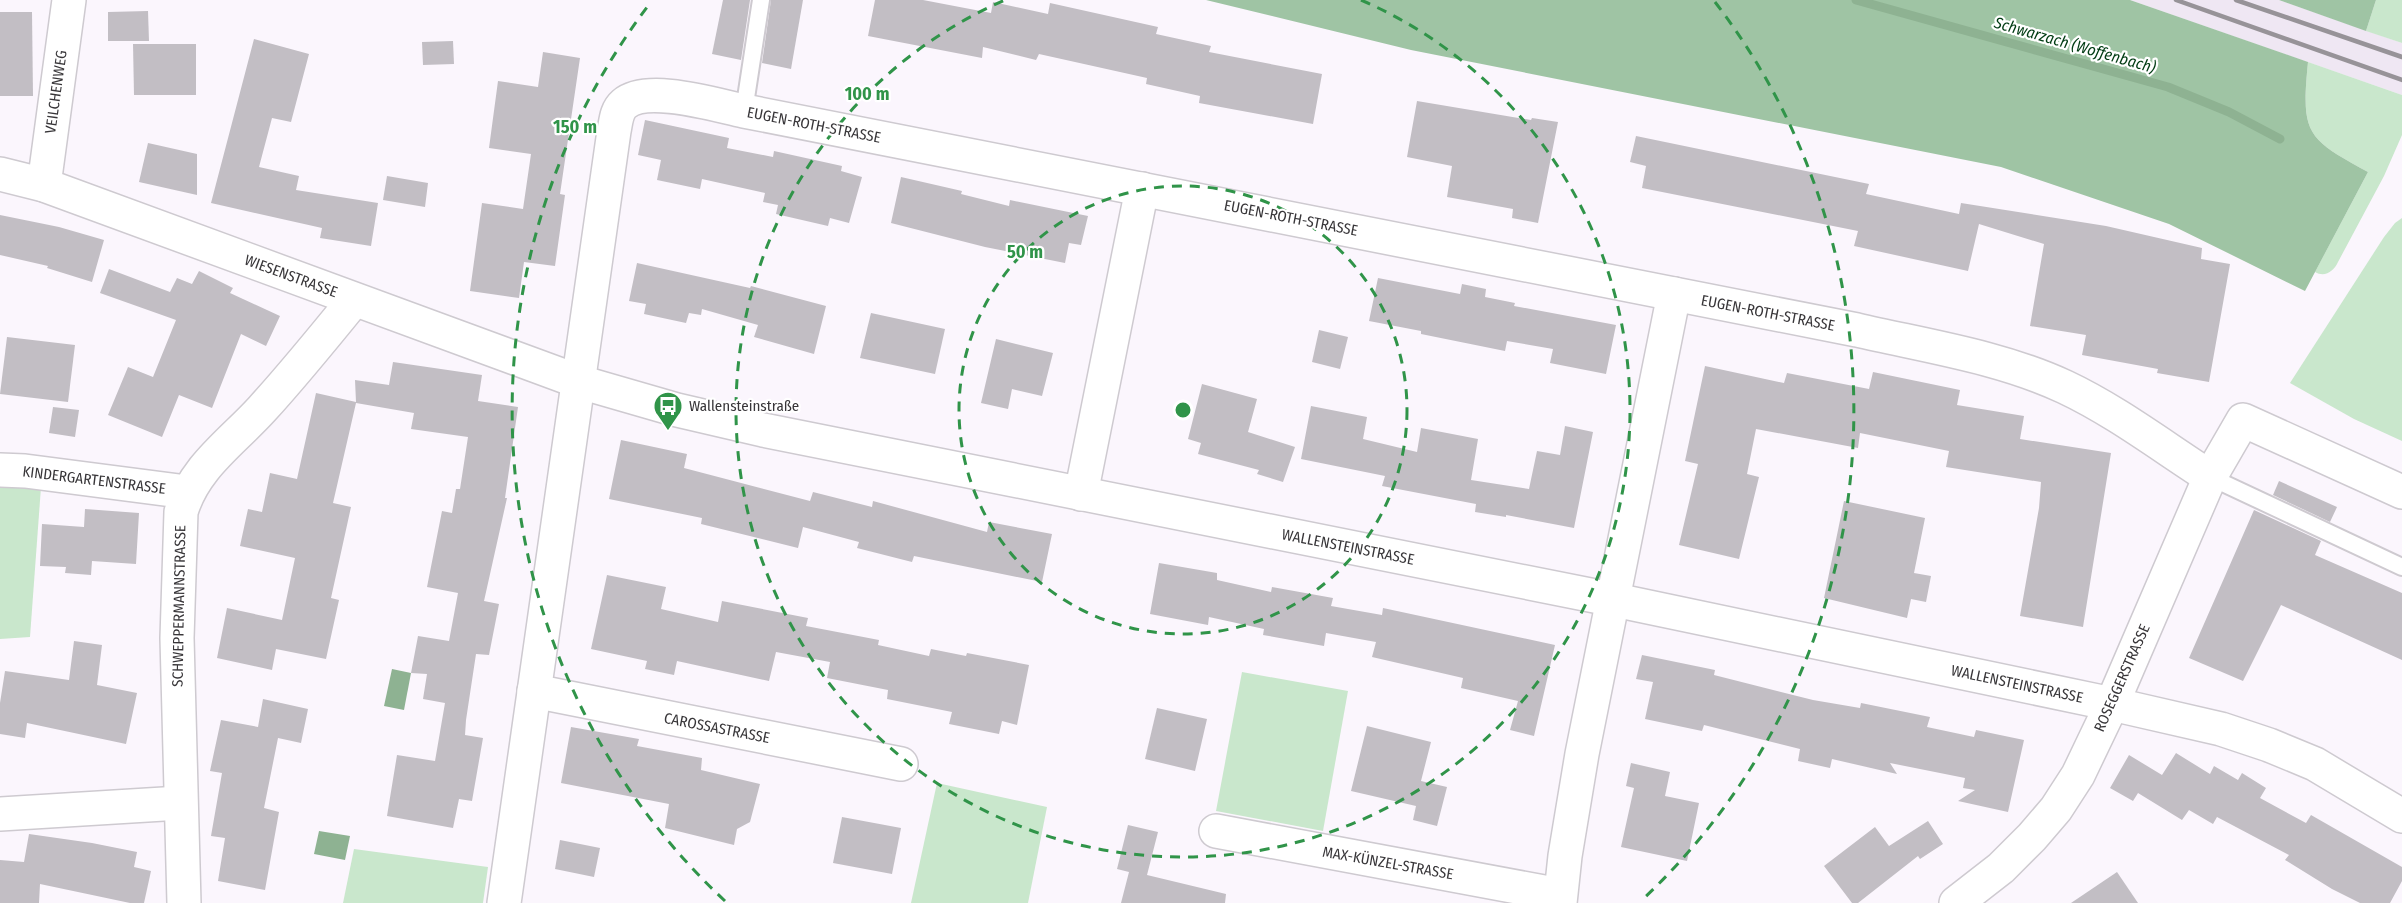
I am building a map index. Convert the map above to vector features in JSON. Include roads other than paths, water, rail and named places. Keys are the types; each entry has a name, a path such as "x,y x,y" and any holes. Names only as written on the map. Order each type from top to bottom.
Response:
{"street":[{"name":"VEILCHENWEG","path":"44,185 69,0"},
{"name":"EUGEN-ROTH-STRASSE","path":"580,382 617,113 623,105 642,96 660,95 1857,330 1958,353 2034,374 2066,387 2210,477"},
{"name":"WIESENSTRASSE","path":"0,174 44,185 580,382"},
{"path":"1081,494 1142,189"},
{"path":"1615,600 1674,294"},
{"name":"SCHWEPPERMANNSTRASSE","path":"184,903 177,638 181,512 187,492 202,469 261,410 306,360 354,300"},
{"path":"504,903 580,382"},
{"name":"WALLENSTEINSTRASSE","path":"580,382 677,410 763,430 1615,600 2221,729 2315,764 2402,816"},
{"name":"ROSEGGERSTRASSE","path":"1956,903 2001,868 2032,837 2056,808 2078,775 2112,704 2210,477 2243,420 2402,492"},
{"name":"KINDERGARTENSTRASSE","path":"0,470 25,471 187,492"},
{"name":"MAX-KÜNZEL-STRASSE","path":"1216,831 1560,899 1582,754 1615,600"},
{"name":"CAROSSASTRASSE","path":"534,691 902,764"},
{"path":"0,814 180,803"}],"lane":[{"path":"744,111 761,0"},
{"path":"2210,477 2402,567"}],"waterway":[{"name":"Schwarzach (Woffenbach)","path":"1856,0 2168,87 2229,112 2280,139"}],"railway":[{"path":"2176,0 2402,80"},
{"path":"2236,0 2402,57"}],"place":[{"name":"Wallensteinstraße","path":"668,432"}]}
